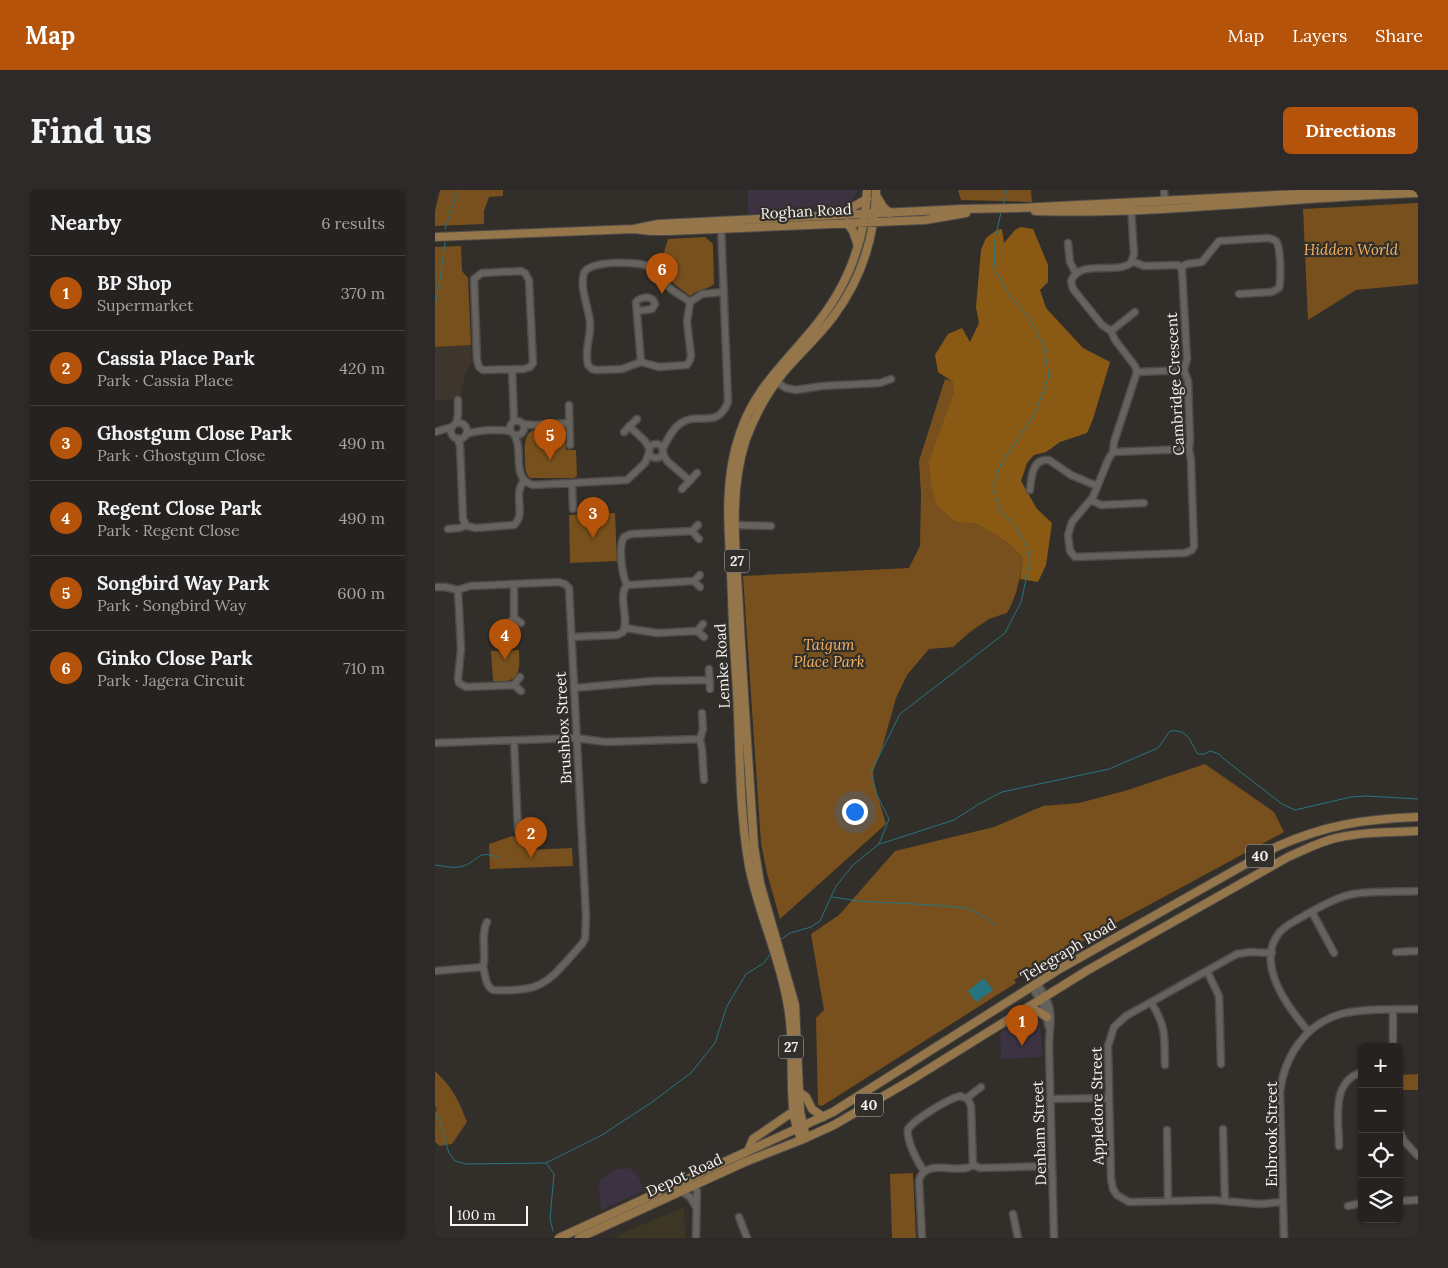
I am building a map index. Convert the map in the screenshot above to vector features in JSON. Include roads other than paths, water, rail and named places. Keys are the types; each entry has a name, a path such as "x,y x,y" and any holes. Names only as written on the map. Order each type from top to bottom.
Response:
{"main road":[{"name":"27","path":"864,223 867,190"},
{"name":"Roghan Road","path":"435,237 634,229 651,225 864,223 890,213 962,209 1131,206 1377,190"},
{"name":"27","path":"874,218 876,192"},
{"path":"876,192 883,207 890,213"},
{"name":"Roghan Road","path":"1165,204 1413,192"},
{"path":"838,215 867,200"},
{"name":"Roghan Road","path":"721,225 866,214 874,218 925,220 981,210"},
{"name":"Lemke Road","path":"773,380 833,318 848,295 862,266 874,218"},
{"path":"847,223 855,233 859,246"},
{"name":"Lemke Road","path":"804,1139 794,1112 785,980 769,925 754,846 732,525 742,454 755,417 773,380 832,304 849,273 859,246 864,223"},
{"name":"Telegraph Road","path":"748,1151 823,1117 860,1096 1034,985 1116,936 1282,844 1309,833 1347,824 1375,819 1418,817"},
{"name":"Telegraph Road","path":"804,1139 834,1125 893,1091 1088,970 1301,851 1328,840 1346,836 1418,831"},
{"name":"Lemke Road","path":"785,980 793,994 796,1016 800,1127"},
{"path":"1028,1007 1047,1017"},
{"path":"799,1092 812,1109 823,1117"},
{"path":"748,1151 753,1139 794,1112"},
{"name":"Depot Road","path":"579,1238 745,1162 804,1139"},
{"name":"Depot Road","path":"559,1238 748,1151"}],"street":[{"path":"1164,190 1165,204"},
{"path":"1131,206 1134,254 1132,261 1124,266 1091,268 1075,274 1071,281 1072,287 1102,325 1111,331 1115,340 1135,366 1137,372 1185,370"},
{"path":"512,369 520,473 524,481 533,485 627,480 684,422 712,419 722,413 728,399 721,225"},
{"path":"1132,261 1144,266 1173,264 1181,267 1187,264 1202,262 1219,241 1268,238 1273,240 1277,243 1279,251 1279,288 1270,292 1239,294"},
{"path":"1068,243 1070,262 1075,274"},
{"path":"690,302 672,290 656,272 646,265 627,263 599,264 589,267 585,271 584,276 585,299 590,324 586,349 588,365 595,370 610,370 627,368 641,362 659,367 682,366 688,363 691,355 687,322 690,302 702,294 724,292"},
{"name":"Cambridge Crescent","path":"1137,372 1114,442 1113,452 1091,500 1069,527 1069,551 1078,558 1193,552 1195,539 1189,450 1188,381 1185,370 1187,359 1183,272 1181,267"},
{"path":"521,272 529,277 533,360 527,368 512,369 485,370 478,365 473,281 476,276 482,273 521,272"},
{"path":"637,311 641,362"},
{"path":"1111,331 1135,312"},
{"path":"773,380 786,388 796,390 822,386 880,383 891,379"},
{"path":"458,400 463,519 465,524 471,528 476,528 509,526 516,523 519,514 518,490 524,481"},
{"path":"569,405 570,445"},
{"path":"624,432 637,419"},
{"path":"438,432 569,423"},
{"path":"629,426 690,481"},
{"path":"1113,452 1189,450"},
{"path":"1030,490 1035,465 1043,460 1049,460 1076,478 1097,486"},
{"path":"683,489 697,473"},
{"path":"572,483 573,509"},
{"path":"1091,500 1101,505 1144,503"},
{"path":"448,529 460,528 465,524"},
{"path":"692,532 698,525"},
{"path":"732,525 771,526"},
{"path":"571,637 617,634 621,633 625,628 624,593 627,585 623,572 621,543 624,537 631,534 692,532 699,538"},
{"path":"627,585 695,581 700,575"},
{"path":"695,581 700,587"},
{"name":"Brushbox Street","path":"483,967 487,984 493,990 538,987 549,980 585,939 586,916 570,593 567,585 558,582 514,584"},
{"path":"435,587 458,590 468,586 514,584 514,618 508,624"},
{"path":"458,590 461,649 459,684 465,687 514,685 521,691"},
{"path":"514,618 521,623"},
{"path":"625,628 657,633 697,631 703,624"},
{"path":"697,631 704,638"},
{"path":"709,669 710,689"},
{"path":"514,685 520,678"},
{"path":"574,688 653,680 710,680"},
{"path":"702,713 703,729 700,739 703,749 704,780"},
{"path":"435,743 576,738 605,742 700,739"},
{"path":"514,740 518,830"},
{"path":"1309,1032 1290,1009 1280,992 1273,971 1272,954 1276,939 1283,929 1333,900 1353,894 1418,891"},
{"path":"1312,912 1333,953"},
{"path":"435,971 483,967 485,957 484,928 487,922"},
{"path":"1396,952 1418,951"},
{"name":"Appledore Street","path":"1272,954 1241,953 1121,1019 1112,1032 1108,1046 1111,1179 1113,1189 1120,1197 1129,1202 1225,1201 1259,1204 1283,1202"},
{"path":"1207,971 1219,996 1221,1064"},
{"name":"Denham Street","path":"1034,985 1051,1013 1052,1021 1049,1028"},
{"name":"Denham Street","path":"1043,997 1049,1028 1054,1238"},
{"path":"1151,1002 1164,1027 1165,1065"},
{"name":"Enbrook Street","path":"1284,1238 1281,1083 1292,1053 1309,1032 1340,1014 1418,1009"},
{"path":"1393,1010 1393,1043"},
{"path":"1339,1146 1339,1094 1345,1082 1358,1074"},
{"path":"967,1098 982,1085"},
{"path":"924,1172 908,1136 910,1127 960,1096 967,1098 972,1109 973,1165"},
{"path":"1050,1099 1109,1098"},
{"path":"1223,1129 1225,1201"},
{"path":"1167,1130 1168,1201"},
{"path":"1400,1133 1404,1141 1418,1156"},
{"path":"922,1238 919,1181 924,1172 932,1169 967,1168 973,1165 980,1168 1052,1166"},
{"path":"672,1186 680,1186 687,1183 694,1185 697,1193 696,1238"},
{"path":"681,1191 690,1197 696,1207"},
{"path":"1403,1201 1418,1200"},
{"path":"1348,1206 1358,1204"},
{"path":"1013,1214 1018,1238"},
{"path":"739,1217 747,1238"}],"water":[{"path":"984,978 993,990 976,1002 968,991"}],"waterway":[{"path":"445,229 458,190"},
{"path":"1003,206 1007,190"},
{"path":"779,941 790,933 811,927 820,921 836,886 853,865 879,844 889,819 877,795 871,772 900,714 1005,633 1021,602 1030,562 1027,546 1017,529 999,509 993,487 1001,464 1035,413 1049,376 1044,347 1030,319 1010,296 995,270 994,244 1001,212"},
{"path":"435,305 445,243"},
{"path":"880,844 954,820 1002,792 1109,769 1158,748 1170,731 1181,732 1187,736 1198,754 1205,754 1210,751 1219,754 1282,804 1295,810 1351,797 1418,799"},
{"path":"435,865 460,867 469,864 482,855 500,858"},
{"path":"832,897 858,901 967,908 987,918 995,925"},
{"path":"437,1112 449,1153 455,1161 466,1164 546,1163 602,1135 652,1102 691,1073 715,1043 727,1006 746,974 764,963 771,953"},
{"path":"546,1163 554,1174 550,1219 553,1231"}],"place":[{"name":"Ginko Close Park","path":"662,294"},
{"name":"Songbird Way Park","path":"550,460"},
{"name":"Ghostgum Close Park","path":"593,538"},
{"name":"Regent Close Park","path":"505,660"},
{"name":"Cassia Place Park","path":"531,858"},
{"name":"BP Shop","path":"1022,1046"}],"park label":[{"name":"Hidden World","path":"1351,249"},
{"name":"Taigum Place Park","path":"829,652"}]}
